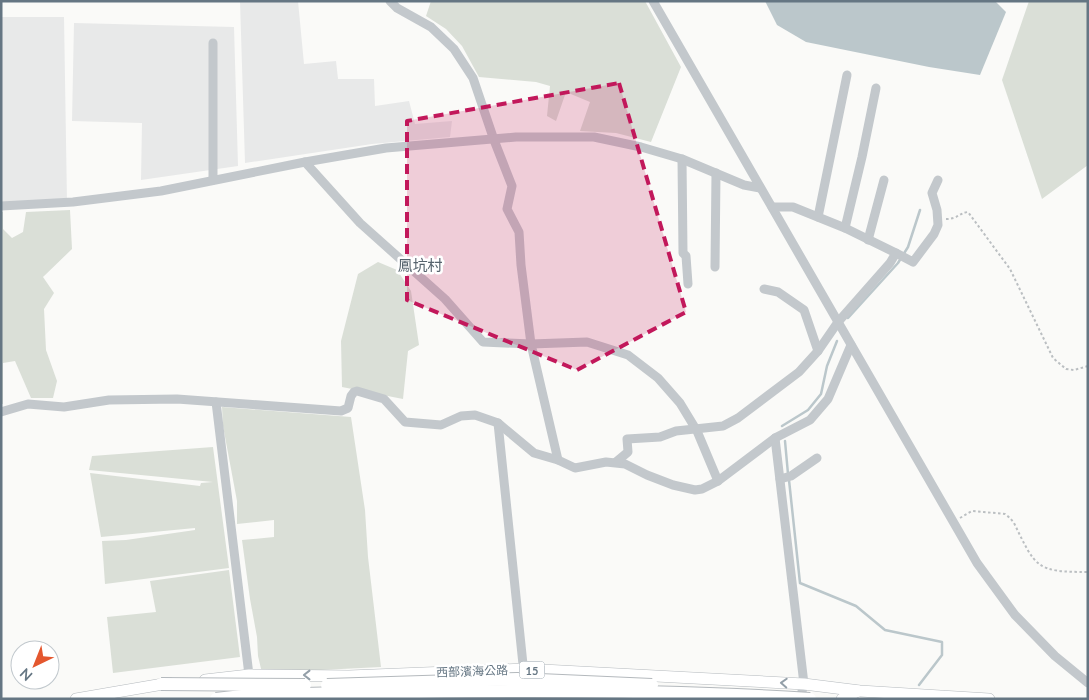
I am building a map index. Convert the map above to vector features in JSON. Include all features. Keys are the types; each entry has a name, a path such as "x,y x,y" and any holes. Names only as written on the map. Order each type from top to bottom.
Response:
{"highway":[{"path":"161,684 307,685 517,679 635,684 734,694 810,699"},
{"path":"216,699 251,695 512,690 734,694"}],"main road":[{"name":"西部濱海公路","path":"76,699 161,684 249,675 349,676 524,670 804,684 860,691 990,699"},
{"path":"842,699 844,696 860,691"}],"street":[{"path":"390,1 397,8 431,27 454,49 473,78 512,186 507,209 518,232 531,344 558,460"},
{"path":"653,1 850,345 978,563 1016,615 1055,656 1088,683"},
{"path":"213,44 213,180"},
{"path":"818,217 847,75"},
{"path":"845,228 876,88"},
{"path":"1,206 73,202 161,191 386,148 516,137 594,138 642,148 682,159 744,185 760,188"},
{"path":"682,159 683,253 686,256 688,284"},
{"path":"305,162 360,223 445,300 483,342 531,344 587,342 628,355 658,378 680,403 695,428 718,481"},
{"path":"715,267 716,173"},
{"path":"868,240 884,180"},
{"path":"772,207 793,207 845,228 913,262 934,234 938,224 932,193 938,180"},
{"path":"616,462 628,452 627,439 660,437 676,431 723,426 738,418 799,372 818,351 838,322 890,263 896,253"},
{"path":"764,289 778,292 804,310 818,351"},
{"path":"1,412 28,404 64,407 109,400 177,399 341,411 348,408 351,396 357,391 380,397 388,403 400,418 410,424 441,425 469,414 498,423 534,454 558,460 575,468 616,462 625,464 646,475 673,485 695,490 718,481 775,438 810,420 828,398 850,345"},
{"path":"216,402 249,675"},
{"path":"498,423 524,670 529,699"},
{"path":"775,438 804,684 800,699"},
{"path":"780,479 791,476 817,458"}],"path":[{"path":"938,218 958,218 968,212 1010,269 1052,358 1066,369 1074,370 1088,366"},
{"path":"953,522 972,512 1004,514 1014,523 1034,561 1042,567 1059,571 1088,572"}],"highlighted area":[{"path":"619,83 686,312 577,370 407,300 407,121"}],"shaded area":[{"path":"240,1 298,1 304,64 336,61 338,79 374,79 375,106 409,101 415,124 452,121 450,137 372,144 245,163"},
{"path":"431,1 645,1 681,67 651,142 616,133 580,131 590,102 566,92 556,121 547,116 550,86 536,82 479,77 462,46 446,29 426,16"},
{"path":"765,1 995,1 1006,12 980,75 929,67 806,42 777,25"},
{"path":"1029,1 1088,1 1088,165 1042,199 1002,80"},
{"path":"1,17 64,17 67,202 1,203"},
{"path":"74,23 234,27 238,166 141,180 142,123 72,121"},
{"path":"70,210 72,249 43,277 54,293 44,309 46,350 57,381 53,398 31,398 15,361 3,363 3,404 1,404 1,212 3,212 3,229 12,238 23,232 26,212"},
{"path":"378,262 397,270 411,291 419,345 408,351 403,399 342,387 341,341 358,274"},
{"path":"222,407 351,417 365,510 368,557 381,667 262,673 242,540 274,537 274,520 237,524 237,501 223,426"},
{"path":"213,447 229,568 105,584 102,541 126,540 195,530 195,528 101,537 90,473 200,486 201,483 213,482 89,470 92,456"},
{"path":"229,570 240,657 113,673 107,617 156,612 150,581"}],"waterway":[{"path":"848,318 898,263 908,247 920,210"},
{"path":"782,426 808,410 821,394 827,366 837,341"},
{"path":"785,441 788,474"},
{"path":"789,480 800,583 856,606 885,630 942,642 942,655 919,685"}],"district":[{"name":"鳳坑村","path":"420,265"}]}
